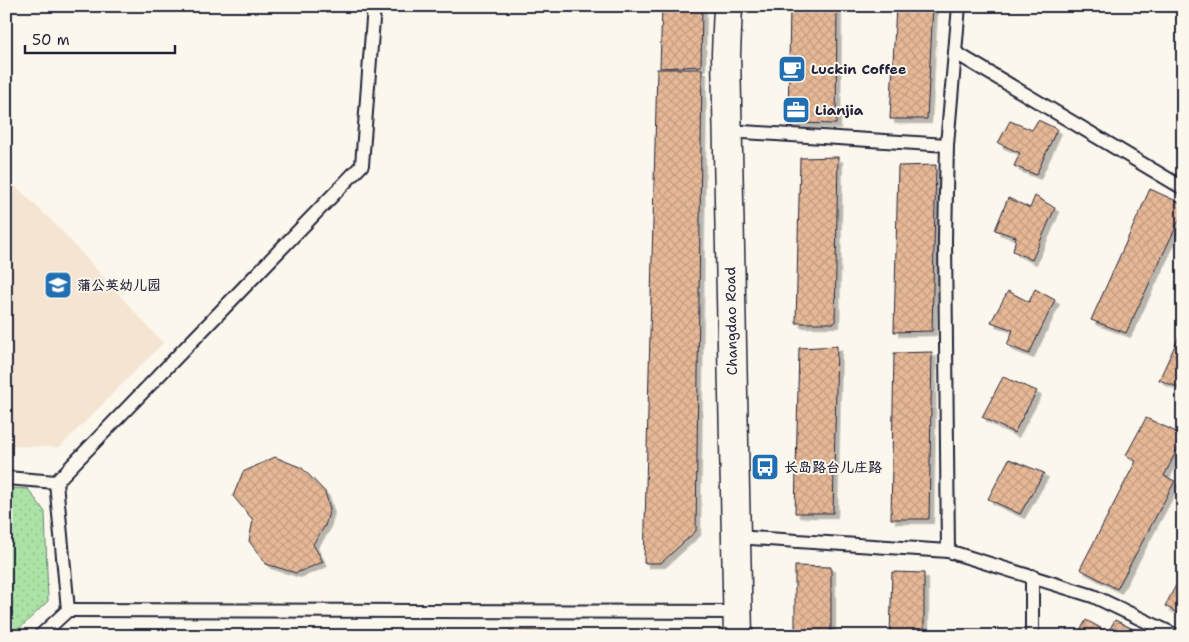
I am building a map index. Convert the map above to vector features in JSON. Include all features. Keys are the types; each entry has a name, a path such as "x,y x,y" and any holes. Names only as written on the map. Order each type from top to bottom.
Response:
{"street":[{"name":"Changdao Road","path":"728,6 726,54 738,624"}],"lane":[{"path":"68,610 56,482 362,165 374,6"},
{"path":"948,551 945,249 947,145 959,6"},
{"path":"956,53 1183,188"},
{"path":"728,131 947,145"},
{"path":"6,478 56,482"},
{"path":"736,537 948,551 1093,596 1177,636"},
{"path":"1032,576 1032,636"},
{"path":"40,636 68,610 738,624"}],"shaded area":[{"name":"蒲公英幼儿园","path":"6,177 57,226 163,343 60,447 6,446"}],"green space":[{"path":"6,488 28,489 45,512 48,601 12,636 6,636"}],"building":[{"path":"662,6 702,6 701,66 660,68"},
{"path":"790,6 837,6 836,124 788,123"},
{"path":"896,6 933,6 927,119 890,119"},
{"path":"657,69 702,69 696,531 661,563 644,563"},
{"path":"1038,120 1057,129 1036,175 1014,166 1020,153 998,143 1010,121 1032,130"},
{"path":"838,157 835,323 796,323 800,158"},
{"path":"936,165 932,331 894,332 898,166"},
{"path":"1150,189 1183,204 1183,212 1126,333 1091,320"},
{"path":"1035,196 1055,208 1032,260 1013,251 1016,237 995,230 1008,198 1030,208"},
{"path":"1035,289 1055,300 1029,354 1007,345 1013,330 991,322 1008,291 1029,302"},
{"path":"1183,328 1183,389 1159,380"},
{"path":"837,346 833,513 795,513 799,348"},
{"path":"932,352 929,519 891,519 894,353"},
{"path":"1003,377 1037,391 1014,433 982,417"},
{"path":"1146,418 1183,435 1183,438 1164,476 1175,481 1117,589 1080,569 1136,461 1126,455"},
{"path":"275,457 302,468 325,492 330,509 325,526 313,544 323,562 296,573 266,564 249,541 253,520 233,496 243,472"},
{"path":"1009,459 1044,473 1020,514 988,499"},
{"path":"795,566 831,567 831,636 795,636"},
{"path":"892,572 924,573 924,636 890,636"},
{"path":"1183,572 1183,616 1165,606"},
{"path":"1086,620 1108,632 1115,620 1137,631 1135,636 1077,636"},
{"path":"510,630 546,631 546,636 510,636"}],"place":[{"name":"Luckin Coffee","path":"792,69"},
{"name":"Lianjia","path":"796,110"},
{"name":"蒲公英幼儿园","path":"58,285"},
{"name":"长岛路台儿庄路","path":"765,467"}]}
